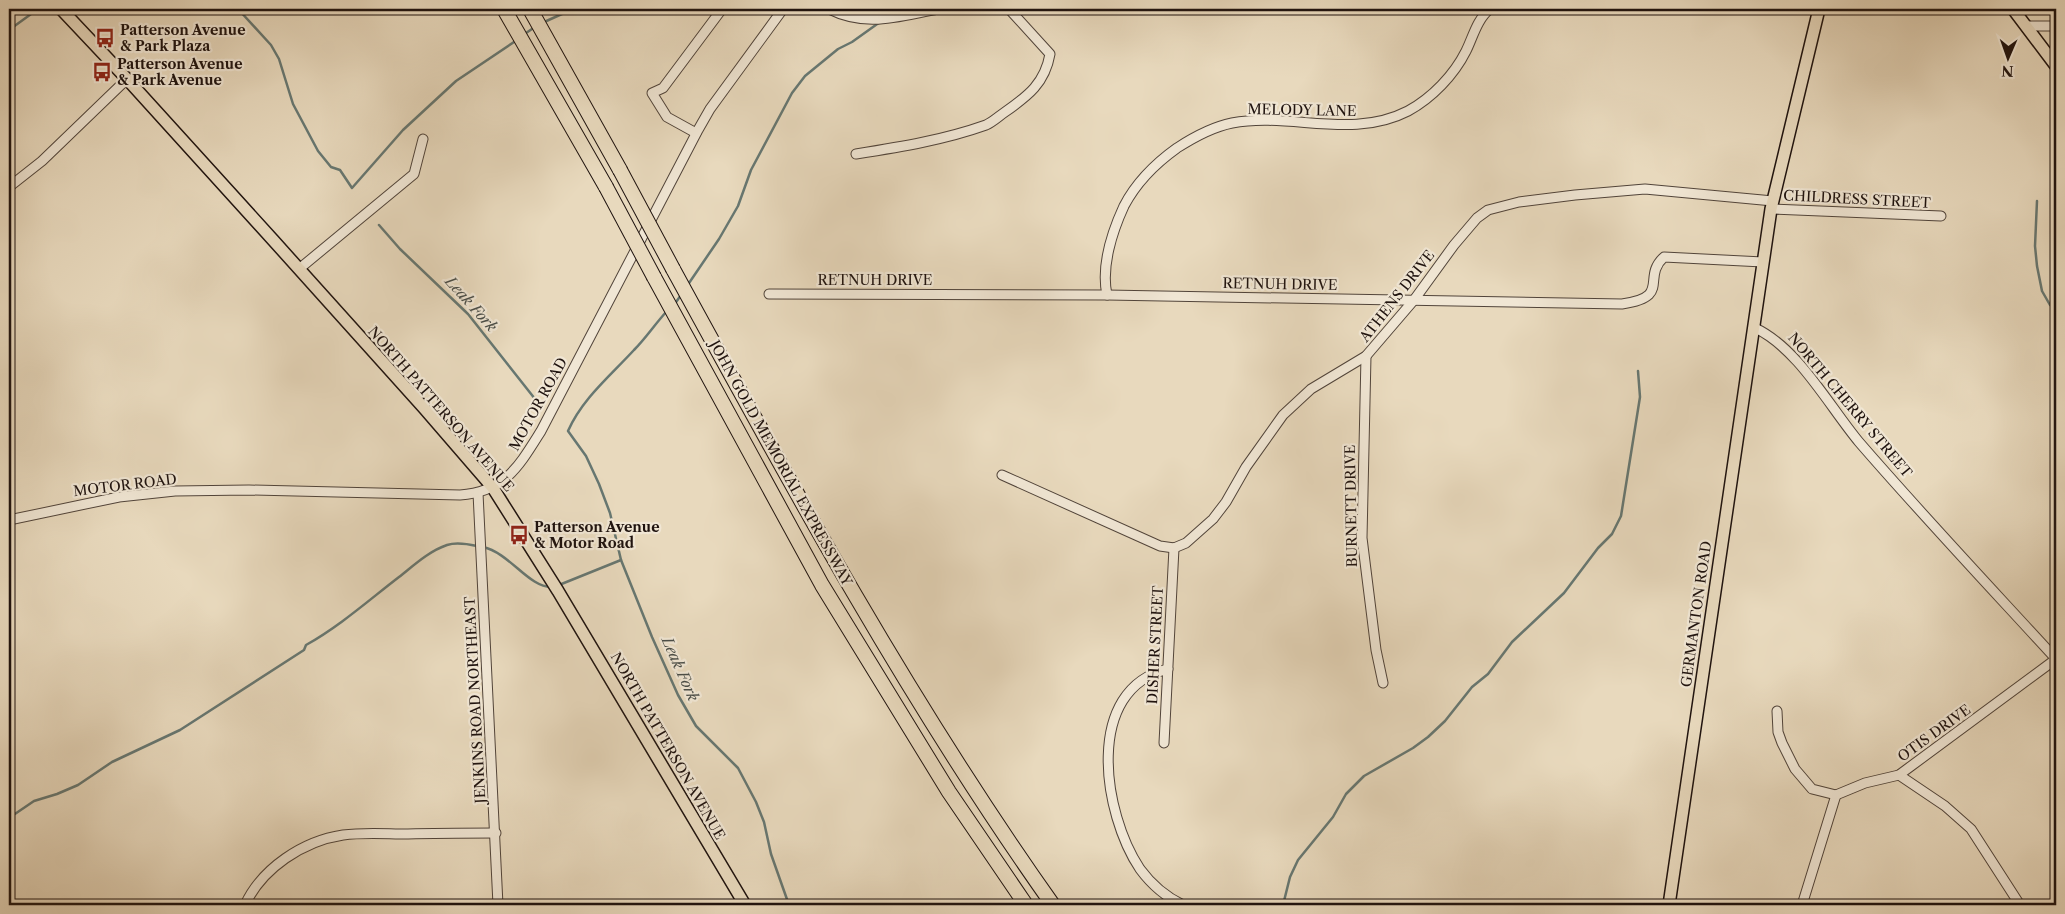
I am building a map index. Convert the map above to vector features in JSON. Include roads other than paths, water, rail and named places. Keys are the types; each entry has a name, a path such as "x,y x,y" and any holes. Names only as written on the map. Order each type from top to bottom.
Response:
{"highway":[{"name":"JOHN GOLD MEMORIAL EXPRESSWAY","path":"504,9 606,187 841,616 940,777 1026,905"},
{"name":"JOHN GOLD MEMORIAL EXPRESSWAY","path":"530,9 782,468 880,639 953,757 1053,905"}],"main road":[{"name":"NORTH PATTERSON AVENUE","path":"61,9 299,269 493,488 558,590 745,905"},
{"path":"1755,328 1772,205 1819,9"},
{"path":"2013,9 2056,66"},
{"name":"GERMANTON ROAD","path":"1669,905 1755,328"}],"street":[{"path":"696,133 667,117 652,93 663,88 722,9"},
{"name":"MOTOR ROAD","path":"9,520 119,497 175,491 249,490 460,495 478,493 493,488 516,469 541,431 696,133 710,109 783,9"},
{"path":"829,9 841,15 868,20 880,20 938,9"},
{"path":"856,154 920,144 988,124 1024,99 1039,83 1048,68 1050,54 1010,9"},
{"name":"MELODY LANE","path":"1107,295 1108,255 1122,211 1136,187 1150,171 1172,152 1202,134 1232,123 1267,121 1326,125 1365,125 1408,111 1436,91 1456,67 1482,18 1490,9"},
{"path":"2026,26 2056,26"},
{"path":"9,187 42,161 127,79"},
{"path":"299,269 414,174 422,139"},
{"name":"ATHENS DRIVE","path":"1174,548 1197,535 1213,519 1226,502 1251,459 1284,415 1317,386 1366,356 1414,300 1454,245 1477,218 1495,207 1575,195 1646,189 1772,205"},
{"name":"CHILDRESS STREET","path":"1772,205 1941,216"},
{"name":"RETNUH DRIVE","path":"769,294 1107,295 1622,304 1639,301 1648,296 1652,291 1656,269 1664,257 1763,262"},
{"name":"NORTH CHERRY STREET","path":"1755,328 1769,334 1789,353 1859,442 2056,659"},
{"name":"BURNETT DRIVE","path":"1366,356 1362,538 1376,650 1383,683"},
{"path":"1002,476 1160,546 1174,548"},
{"name":"JENKINS ROAD NORTHEAST","path":"478,493 498,905"},
{"name":"DISHER STREET","path":"1164,743 1174,548"},
{"name":"OTIS DRIVE","path":"1836,795 1865,782 1899,775 2056,659"},
{"path":"1168,669 1153,672 1132,687 1118,708 1111,725 1108,748 1112,799 1129,849 1140,869 1158,890 1183,905"},
{"path":"1777,711 1778,732 1795,769 1812,789 1836,795 1802,905"},
{"path":"1899,775 1945,806 1971,829 2020,905"},
{"path":"245,905 255,888 271,870 294,853 323,840 357,834 496,833"}],"waterway":[{"path":"9,30 38,9"},
{"name":"Leak Fork","path":"238,9 271,45 279,59 293,104 318,151 331,167 340,170 352,188 403,130 456,81 517,40"},
{"path":"542,23 573,9"},
{"path":"687,286 719,239 738,206 751,170 792,93 805,76 838,49 852,42 880,22"},
{"path":"523,35 535,27"},
{"path":"2037,201 2035,246 2037,266 2042,291 2050,305 2056,309"},
{"name":"Leak Fork","path":"379,225 400,249 468,314 539,404"},
{"path":"674,305 681,295"},
{"name":"Leak Fork","path":"667,311 589,398 568,431 586,456 599,484 610,513 621,560 678,695 696,726 738,768 756,802 764,822 771,854 789,905"},
{"path":"1283,905 1290,877 1298,860 1333,817 1346,794 1364,776 1413,748 1445,721 1472,687 1488,674 1512,642 1564,593 1598,548 1612,534 1621,516 1640,397 1638,371"},
{"path":"9,818 34,801 78,785 112,762 180,730 304,650 306,645 319,638 434,551 454,544 477,546"},
{"path":"483,547 493,550 502,556 535,582 552,587"},
{"path":"559,585 621,560"}],"place":[{"name":"Patterson Avenue & Park Plaza","path":"105,38"},
{"name":"Patterson Avenue & Park Avenue","path":"102,72"},
{"name":"Patterson Avenue & Motor Road","path":"519,535"}]}
